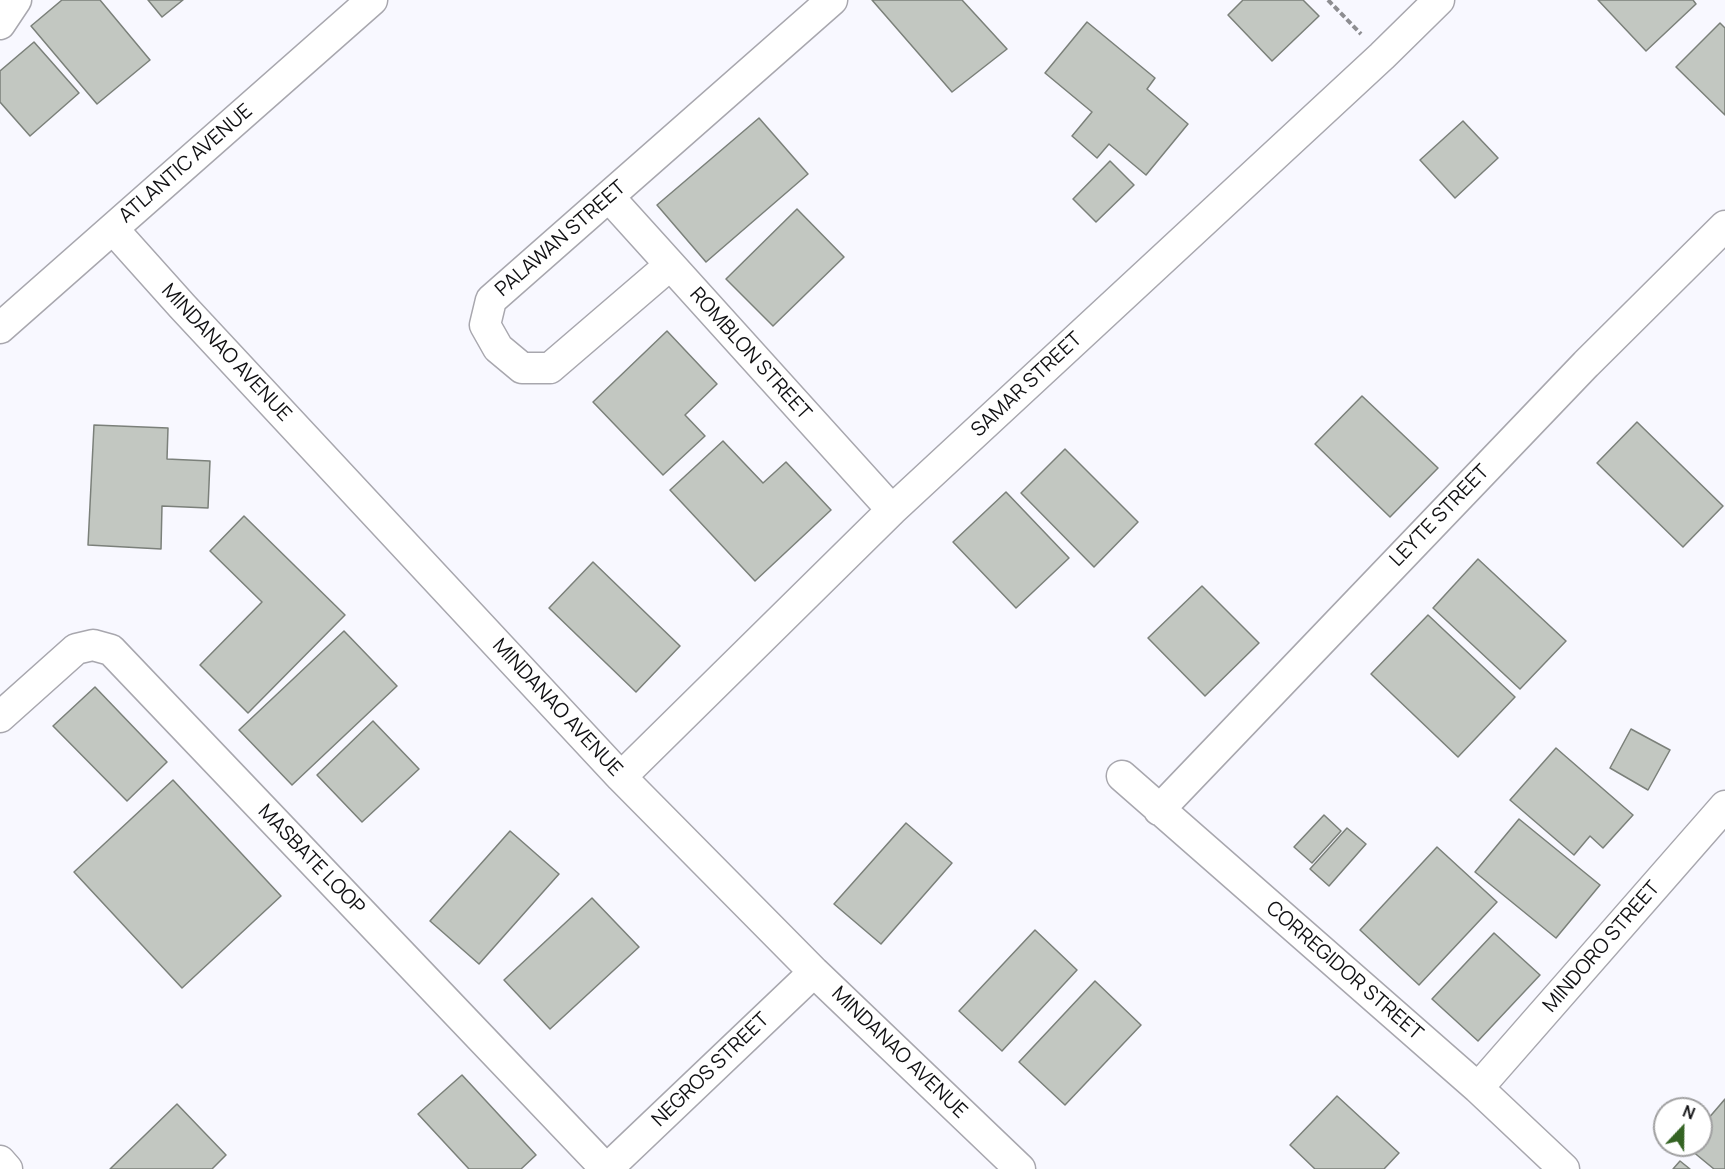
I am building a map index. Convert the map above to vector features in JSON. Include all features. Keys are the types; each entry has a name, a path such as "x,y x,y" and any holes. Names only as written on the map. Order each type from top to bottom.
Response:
{"street":[{"path":"0,24 16,0"},
{"name":"ATLANTIC AVENUE","path":"0,328 372,0"},
{"name":"PALAWAN STREET","path":"670,265 550,368 522,368 498,348 485,325 492,300 832,0"},
{"name":"SAMAR STREET","path":"621,777 892,510 1382,56 1439,0"},
{"name":"ROMBLON STREET","path":"609,197 892,510"},
{"name":"LEYTE STREET","path":"1159,810 1586,364 1725,226"},
{"name":"MINDANAO AVENUE","path":"113,229 621,777 814,972 1020,1169"},
{"name":"MASBATE LOOP","path":"0,717 76,649 93,645 111,650 606,1169"},
{"name":"CORREGIDOR STREET","path":"1122,776 1478,1088 1564,1169"},
{"name":"MINDORO STREET","path":"1478,1088 1725,806"},
{"name":"NEGROS STREET","path":"606,1169 814,972"},
{"path":"0,1161 7,1169"}],"path":[{"path":"1328,0 1382,56"}],"building":[{"path":"62,0 100,0 150,60 97,104 31,26"},
{"path":"148,0 183,0 162,17"},
{"path":"872,0 962,0 1007,49 952,92"},
{"path":"1243,0 1303,0 1319,16 1272,61 1228,15"},
{"path":"1598,0 1693,0 1696,4 1646,51"},
{"path":"1087,22 1155,78 1147,89 1188,124 1146,175 1109,144 1097,158 1072,136 1092,112 1045,73"},
{"path":"1720,23 1725,28 1725,115 1676,67"},
{"path":"34,42 79,93 30,136 0,102 0,71"},
{"path":"759,118 808,174 706,262 657,205"},
{"path":"1463,121 1498,158 1455,198 1420,160"},
{"path":"1110,161 1134,185 1096,222 1073,199"},
{"path":"797,209 844,257 773,326 726,279"},
{"path":"667,331 717,384 685,415 705,436 663,475 593,402"},
{"path":"1362,396 1438,468 1390,517 1315,444"},
{"path":"1637,422 1723,506 1683,547 1597,463"},
{"path":"94,425 168,428 167,459 210,461 208,508 162,506 161,549 88,545"},
{"path":"723,441 763,483 786,462 831,510 755,581 670,490"},
{"path":"1065,449 1138,522 1094,567 1021,493"},
{"path":"1006,492 1069,558 1016,608 953,542"},
{"path":"244,516 345,615 248,713 200,665 262,602 210,551"},
{"path":"1478,559 1566,641 1520,689 1433,608"},
{"path":"593,562 680,646 636,692 549,608"},
{"path":"1202,586 1259,643 1205,696 1148,638"},
{"path":"1428,615 1515,697 1458,757 1371,674"},
{"path":"344,631 397,686 292,785 239,730"},
{"path":"95,687 167,762 127,801 53,726"},
{"path":"373,721 419,769 362,822 317,775"},
{"path":"1631,729 1670,750 1648,790 1610,768"},
{"path":"1556,748 1633,815 1603,848 1590,836 1574,855 1510,800"},
{"path":"173,780 281,896 182,988 74,872"},
{"path":"1324,815 1341,831 1312,863 1294,847"},
{"path":"1519,819 1600,885 1556,938 1475,872"},
{"path":"906,823 952,863 881,944 834,904"},
{"path":"1347,828 1366,844 1329,886 1310,869"},
{"path":"510,831 559,874 479,964 430,921"},
{"path":"1437,847 1497,902 1419,985 1360,930"},
{"path":"592,898 639,947 550,1029 504,980"},
{"path":"1035,930 1077,970 1002,1051 959,1011"},
{"path":"1494,933 1540,975 1478,1041 1432,999"},
{"path":"1095,981 1141,1025 1065,1105 1019,1062"},
{"path":"462,1075 536,1155 521,1169 469,1169 418,1114"},
{"path":"1337,1096 1399,1153 1384,1169 1315,1169 1290,1145"},
{"path":"1725,1099 1725,1169 1714,1169 1699,1157 1713,1157 1713,1113"},
{"path":"177,1104 226,1155 212,1169 110,1169"},
{"path":"1680,1161 1690,1169 1673,1169"}]}
